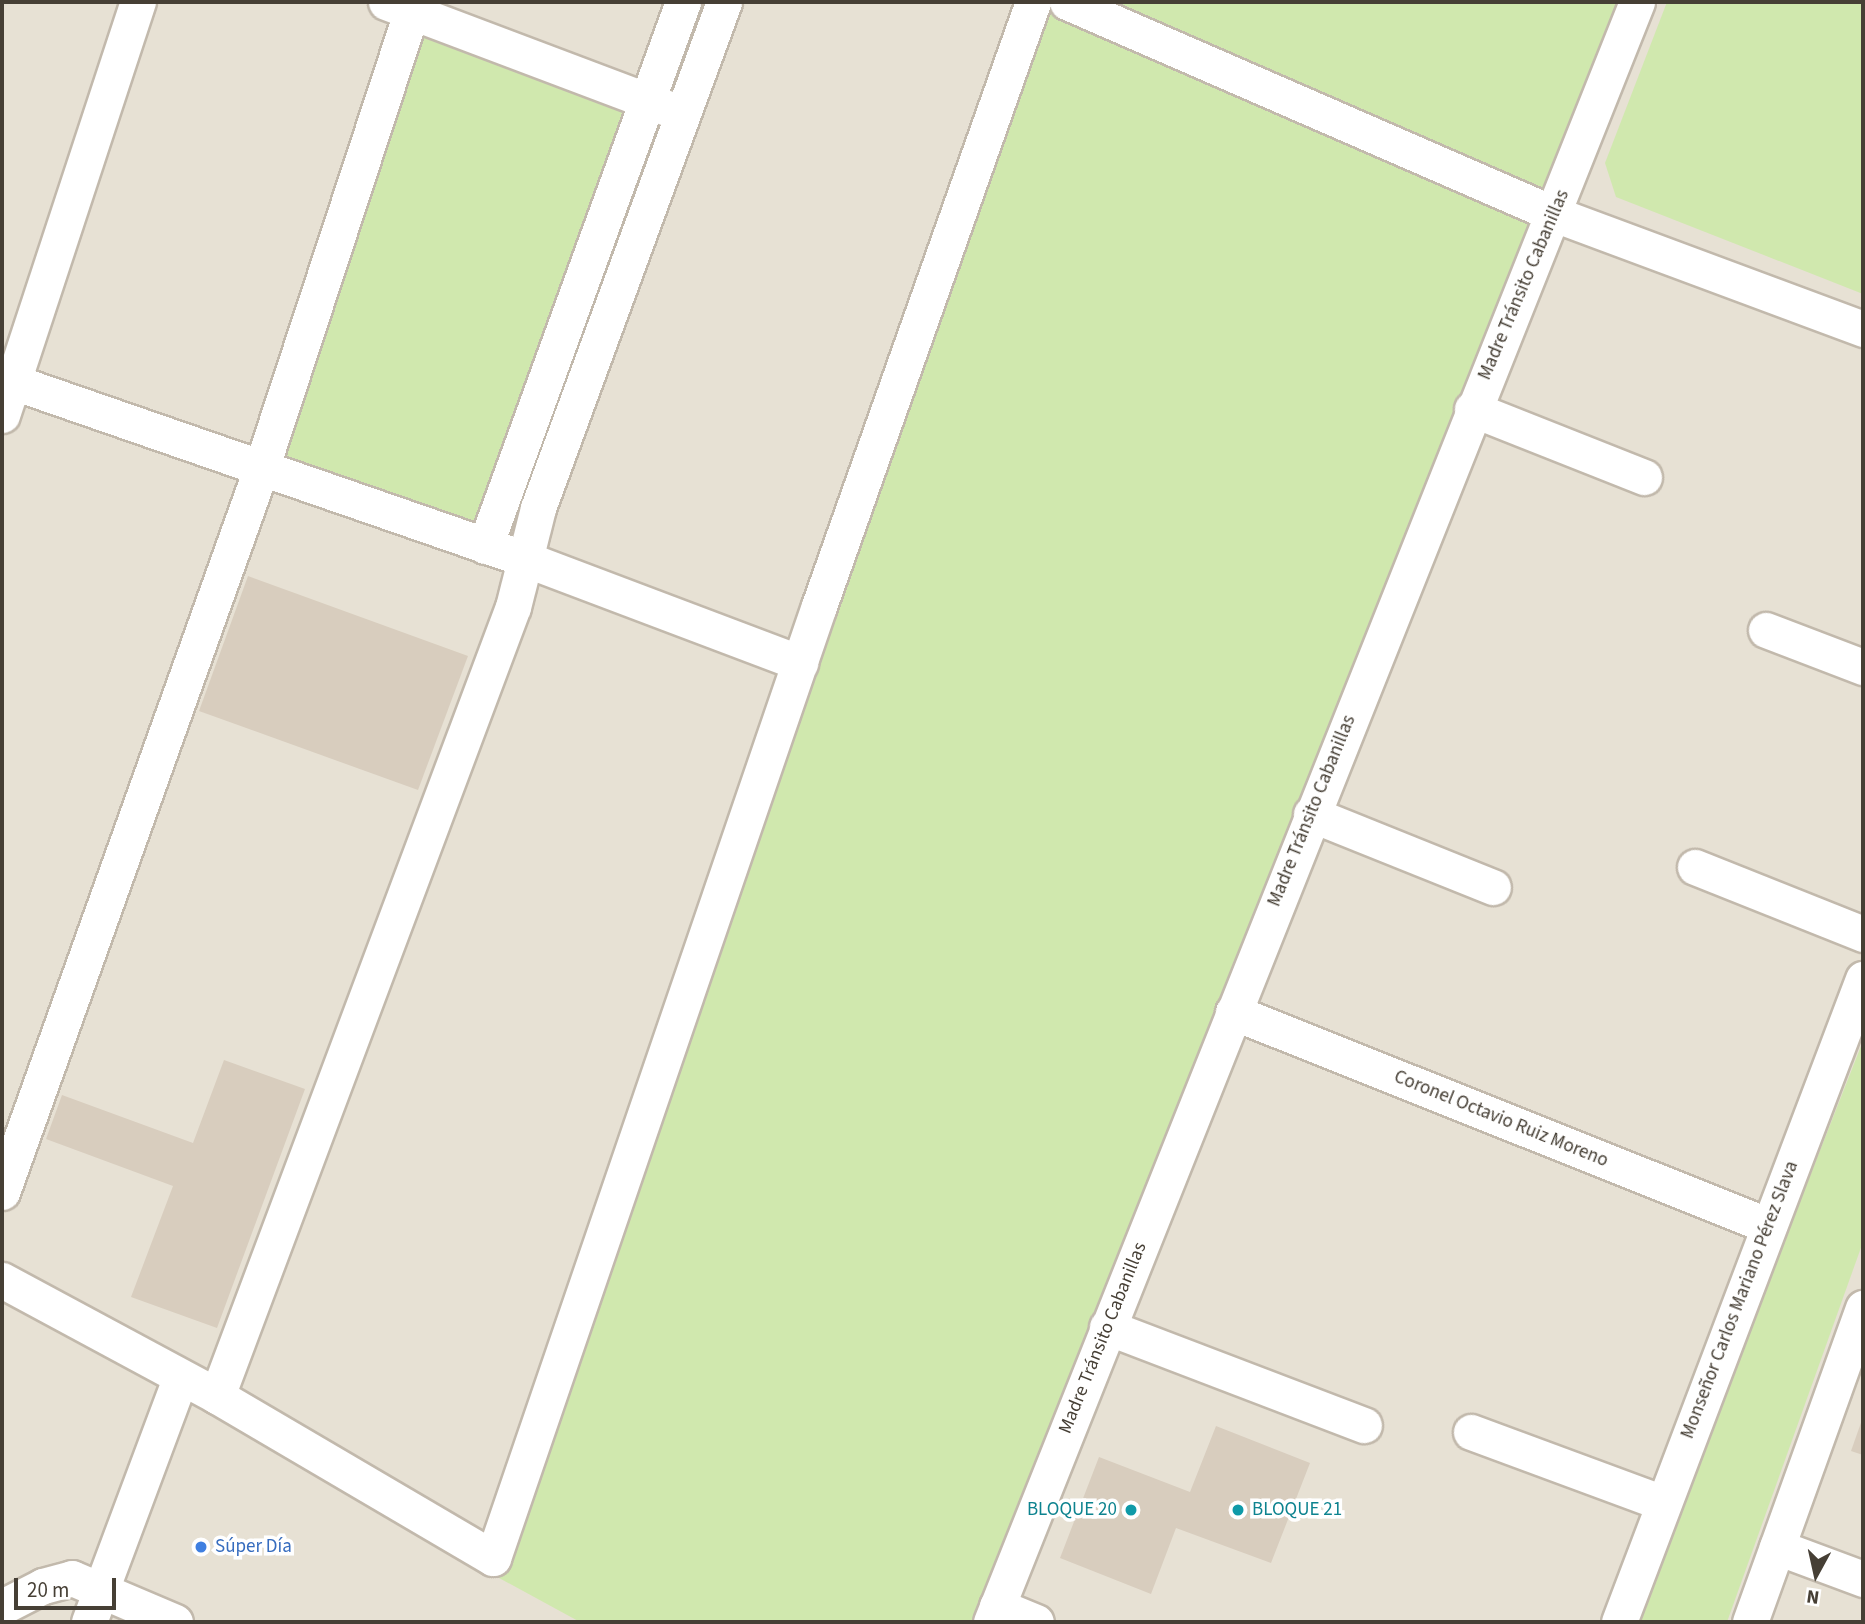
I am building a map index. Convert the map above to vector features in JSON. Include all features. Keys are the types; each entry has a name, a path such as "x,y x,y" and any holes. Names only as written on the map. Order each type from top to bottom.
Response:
{"street":[{"path":"2,415 8,380 138,2"},
{"path":"485,546 683,2"},
{"path":"217,1396 528,560 538,508 724,2"},
{"path":"2,1280 217,1396 493,1558 800,663 1032,2"},
{"path":"1067,2 1554,214 1863,329"},
{"name":"Madre Tránsito Cabanillas","path":"994,1614 1472,409 1554,214 1637,2"},
{"path":"2,1192 261,468 399,6 683,115"},
{"path":"8,380 528,560 800,663"},
{"path":"1472,409 1644,477"},
{"path":"1766,630 1863,667"},
{"path":"1311,814 1493,887"},
{"path":"1695,867 1863,934"},
{"name":"Monseñor Carlos Mariano Pérez Slava","path":"1619,1622 1863,979"},
{"name":"Coronel Octavio Ruiz Moreno","path":"1233,1012 1769,1226"},
{"path":"1750,1622 1863,1308"},
{"path":"1107,1327 1364,1425"},
{"path":"89,1622 180,1378"},
{"path":"1471,1432 1663,1503"},
{"path":"1777,1547 1863,1579"},
{"path":"2,1607 43,1586 72,1578 176,1622"},
{"path":"994,1614 1036,1622"}],"shaded area":[{"path":"2,2 1863,2 1863,1622 2,1622"}],"green space":[{"path":"1038,2 1628,2 981,1622 580,1622 490,1573"},
{"path":"1667,2 1863,2 1863,294 1616,197 1605,163"},
{"path":"412,12 645,101 484,544 248,464"},
{"path":"1863,1041 1863,1242 1727,1622 1635,1622"}],"building":[{"path":"248,576 468,656 418,790 199,711"},
{"path":"224,1060 305,1089 217,1328 131,1297 173,1186 46,1139 62,1095 193,1143"},
{"path":"1863,1417 1863,1455 1851,1451"},
{"path":"1216,1426 1310,1463 1271,1563 1176,1528 1151,1594 1060,1558 1099,1457 1190,1492"}],"place":[{"name":"BLOQUE 20","path":"1131,1510"},
{"name":"BLOQUE 21","path":"1238,1510"},
{"name":"Súper Día","path":"201,1547"}]}
